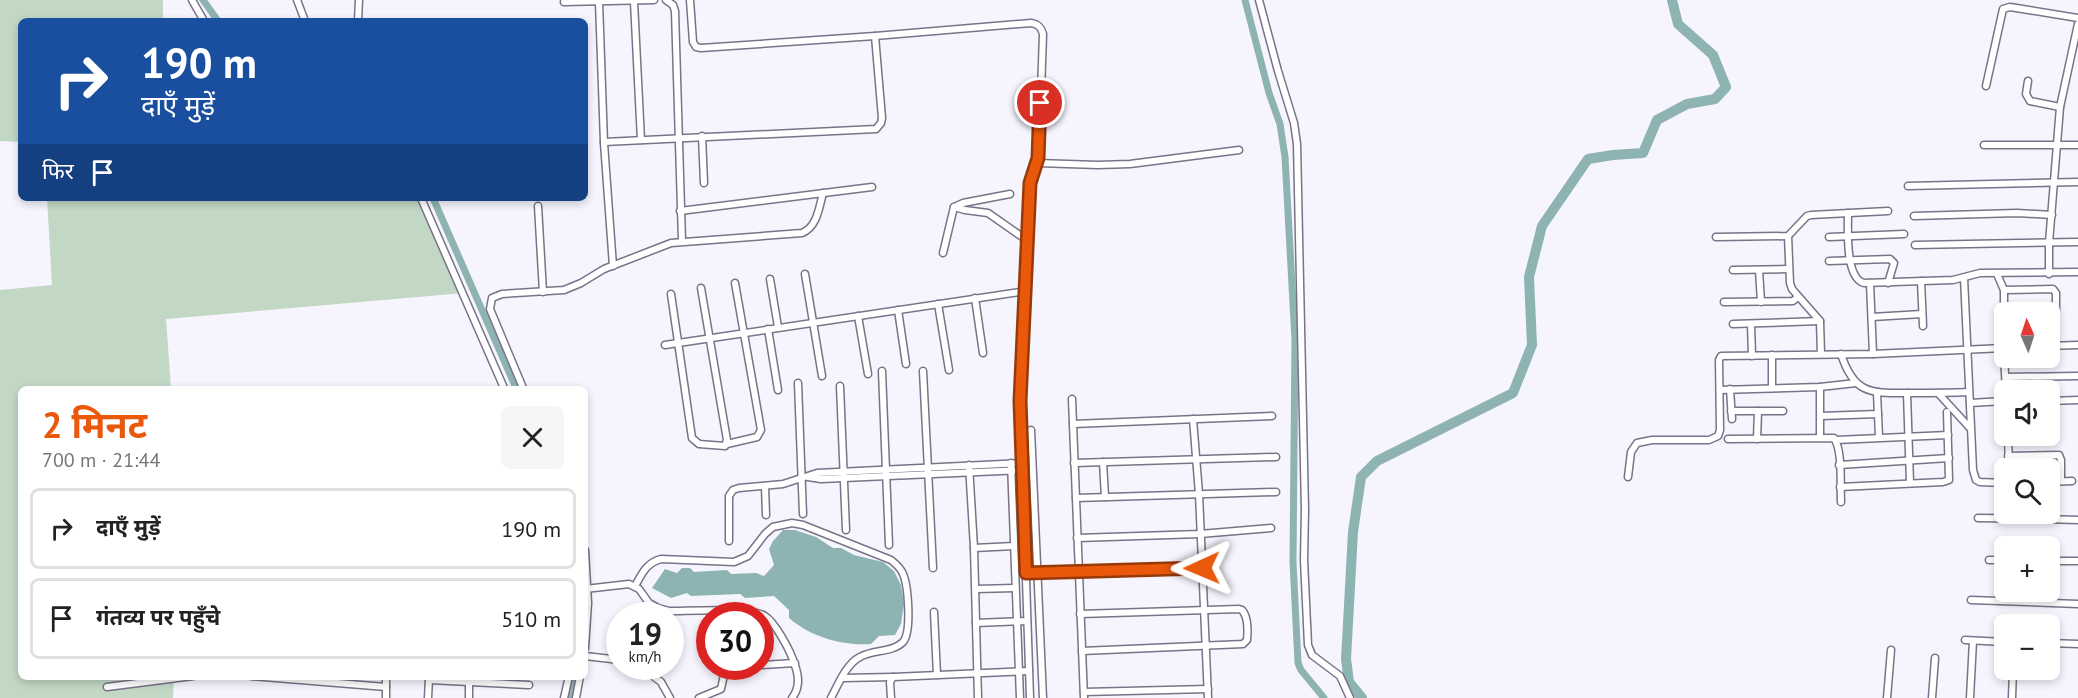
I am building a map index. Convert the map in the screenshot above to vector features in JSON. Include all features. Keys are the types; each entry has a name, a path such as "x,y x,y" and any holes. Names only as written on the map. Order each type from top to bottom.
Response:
{"street":[{"path":"192,0 202,18"},
{"path":"297,0 304,18"},
{"path":"358,18 359,0"},
{"path":"564,2 654,0"},
{"path":"666,0 673,5 675,11 682,241"},
{"path":"690,0 693,42 696,47 875,36 1031,23 1041,28 1043,33 1037,163 1030,183 1020,401 1030,698"},
{"path":"1259,0 1294,123 1297,144 1305,510 1304,560 1308,645 1312,655 1340,676 1350,698"},
{"path":"598,2 604,142 613,266"},
{"path":"634,2 640,140"},
{"path":"1986,86 2003,9 2010,7 2078,18"},
{"path":"2049,274 2049,243 2060,107 2078,24"},
{"path":"604,142 876,129 882,118 875,36"},
{"path":"2028,81 2026,94 2030,101 2060,107"},
{"path":"702,136 704,183"},
{"path":"1984,145 2078,146"},
{"path":"1037,163 1130,164 1239,150"},
{"path":"1908,186 2078,182"},
{"path":"680,211 872,187"},
{"path":"522,386 490,309 492,298 502,294 564,290 646,251 682,241 802,233 808,230 815,220 823,193"},
{"path":"954,207 1010,194"},
{"path":"422,201 503,386"},
{"path":"538,206 543,292"},
{"path":"954,207 988,213 1028,241"},
{"path":"943,253 954,207"},
{"path":"1821,354 1820,321 1792,289 1788,236 1807,216 1888,211"},
{"path":"1848,213 1850,260 1853,274 1859,282 1964,278 1973,274 2078,272"},
{"path":"1914,216 2017,213 2052,215"},
{"path":"1829,237 1904,234"},
{"path":"1716,237 1788,236"},
{"path":"1915,245 2078,242"},
{"path":"1829,261 1890,259 1894,264 1888,282"},
{"path":"1733,270 1789,269"},
{"path":"1760,270 1761,302"},
{"path":"805,274 822,376"},
{"path":"1997,274 2004,290 2004,302"},
{"path":"1964,278 1973,470 1976,480 1994,483"},
{"path":"770,279 778,327"},
{"path":"1921,281 1923,326"},
{"path":"671,294 692,438 699,444 722,447 757,437 761,430 735,283"},
{"path":"1870,283 1873,354"},
{"path":"701,288 727,444"},
{"path":"2004,290 2053,289 2056,293 2056,302"},
{"path":"665,345 1026,291"},
{"path":"1724,302 1793,301 1798,297"},
{"path":"975,298 984,353"},
{"path":"938,304 949,370"},
{"path":"898,310 906,364"},
{"path":"1872,317 1922,314"},
{"path":"858,316 868,374"},
{"path":"1732,324 1820,321"},
{"path":"1751,324 1752,356"},
{"path":"768,329 778,390"},
{"path":"2060,346 2077,345"},
{"path":"1628,477 1631,452 1637,443 1652,440 1709,440 1718,436 1720,430 1720,357 1994,350"},
{"path":"1841,354 1846,368 1856,382 1877,393 1969,392"},
{"path":"1772,355 1772,388"},
{"path":"2005,368 2006,377 2078,376"},
{"path":"882,371 889,545"},
{"path":"922,371 933,568"},
{"path":"1720,390 1820,387 1856,382"},
{"path":"798,383 805,477 803,514"},
{"path":"840,386 846,530"},
{"path":"1820,387 1820,437"},
{"path":"1731,389 1732,419"},
{"path":"1877,393 1880,437"},
{"path":"1907,393 1910,483"},
{"path":"1938,393 1970,428"},
{"path":"1072,399 1084,695 1208,689"},
{"path":"2060,400 2078,400"},
{"path":"1971,403 1994,402"},
{"path":"1731,411 1783,411"},
{"path":"1757,439 1758,411"},
{"path":"1840,487 1949,480 1947,412"},
{"path":"1821,416 1878,414"},
{"path":"1073,424 1272,416"},
{"path":"1193,419 1199,494 1208,698"},
{"path":"1031,429 1043,698"},
{"path":"1728,439 1820,437 1836,440 1948,435"},
{"path":"1836,440 1841,502"},
{"path":"2008,446 2008,456 2059,455 2061,481 2072,481"},
{"path":"1074,463 1276,457"},
{"path":"1839,465 1949,458"},
{"path":"1103,462 1105,497"},
{"path":"729,541 729,496 731,492 739,488 783,484 817,473 929,470 1011,463 1021,466"},
{"path":"1011,463 1020,698"},
{"path":"969,465 978,698"},
{"path":"929,470 1012,471 1021,466"},
{"path":"765,486 766,515"},
{"path":"1076,498 1276,492"},
{"path":"1977,519 1994,519"},
{"path":"2060,519 2078,520"},
{"path":"635,586 652,561 662,559 734,562 748,556 773,527 792,523 891,561 899,566 905,581 908,625 906,638 892,648 860,657 831,698"},
{"path":"1077,538 1200,534 1271,528"},
{"path":"974,548 1014,546"},
{"path":"1989,560 1994,560"},
{"path":"2060,561 2078,561"},
{"path":"1026,573 1202,568"},
{"path":"588,589 629,584 635,586 649,603 669,611 745,612 764,615 771,620 795,663 798,683 797,691 792,698"},
{"path":"975,590 1015,588"},
{"path":"1971,600 2078,604"},
{"path":"1080,614 1242,610 1246,615 1248,635 1243,644 1082,651"},
{"path":"934,612 937,675"},
{"path":"976,623 1027,621"},
{"path":"1965,640 1994,642"},
{"path":"1970,698 1973,641"},
{"path":"2060,643 2078,644"},
{"path":"1887,698 1891,650"},
{"path":"588,656 606,658"},
{"path":"1932,698 1935,658"},
{"path":"774,665 795,663"},
{"path":"843,678 1029,671"},
{"path":"891,698 890,682 893,676"},
{"path":"107,687 162,680"},
{"path":"320,680 386,687"},
{"path":"386,680 386,698"},
{"path":"428,698 429,680"},
{"path":"456,680 530,685"},
{"path":"564,698 568,680"},
{"path":"576,698 579,680"},
{"path":"660,680 670,698"},
{"path":"699,698 721,689 724,680"},
{"path":"2012,698 2013,680"},
{"path":"469,681 469,698"}],"shaded area":[{"path":"0,0 163,0 163,18 18,18 18,142 0,141"},
{"path":"47,201 421,201 464,293 166,319 171,386 18,386 18,680 174,680 173,698 0,698 0,290 52,285"},
{"path":"783,530 795,530 816,537 833,548 841,548 854,555 883,562 894,571 901,585 904,604 901,624 895,635 879,636 871,644 838,642 798,625 789,618 789,610 774,596 745,598 740,594 691,596 687,593 671,598 652,588 665,569 677,573 682,568 690,568 694,572 727,570 731,574 756,573 764,576 774,565 769,549"}],"waterway":[{"path":"203,0 216,18"},
{"path":"1245,0 1269,93 1280,124 1285,157 1295,340 1293,562 1298,663 1324,698"},
{"path":"1362,698 1349,682 1346,659 1353,532 1361,477 1377,461 1513,393 1532,345 1529,277 1542,226 1588,159 1643,153 1657,120 1687,104 1715,99 1726,87 1713,55 1678,24 1672,0"},
{"path":"434,201 515,386"},
{"path":"569,698 572,680"}],"route":[{"path":"1040,103 1038,158 1030,183 1020,401 1026,573 1202,568"}]}
